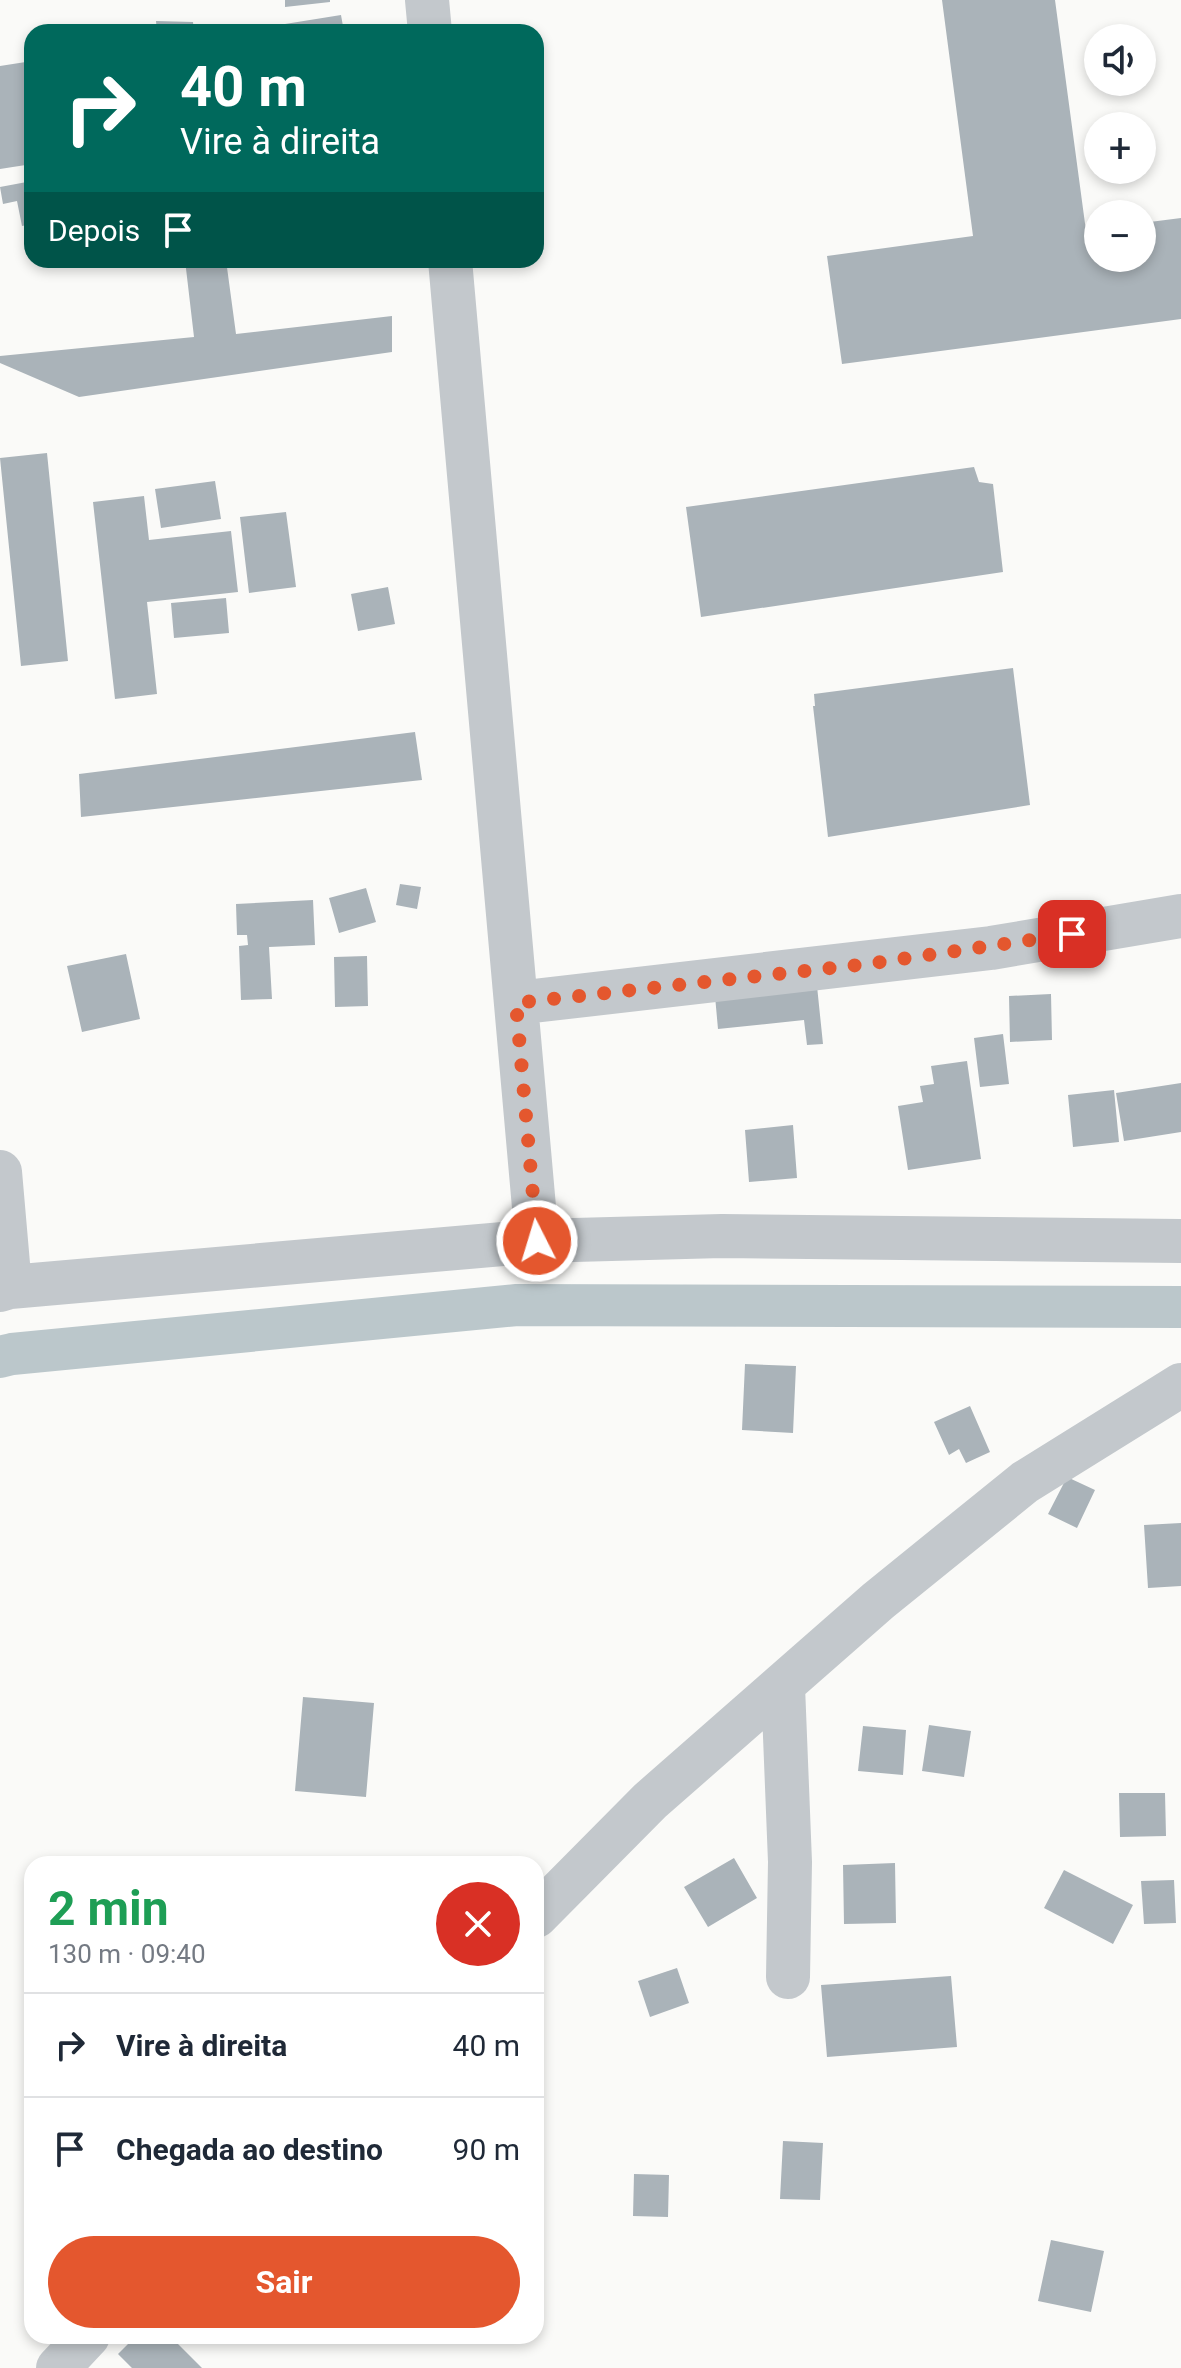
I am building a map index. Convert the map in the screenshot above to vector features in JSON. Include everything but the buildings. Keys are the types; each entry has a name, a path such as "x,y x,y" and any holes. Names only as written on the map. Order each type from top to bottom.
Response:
{"street":[{"path":"427,0 429,24"},
{"path":"451,268 537,1241"},
{"path":"516,1003 991,948 1181,916"},
{"path":"0,1172 5,1289 537,1241 737,1236 1181,1241"},
{"path":"544,1908 650,1801 878,1601 1025,1482 1181,1385"},
{"path":"783,1686 790,1862 788,1977"},
{"path":"58,2368 80,2344"}],"waterway":[{"path":"0,1357 517,1305 1181,1307"}],"route":[{"path":"537,1241 516,1003 867,964 1072,934"}]}
